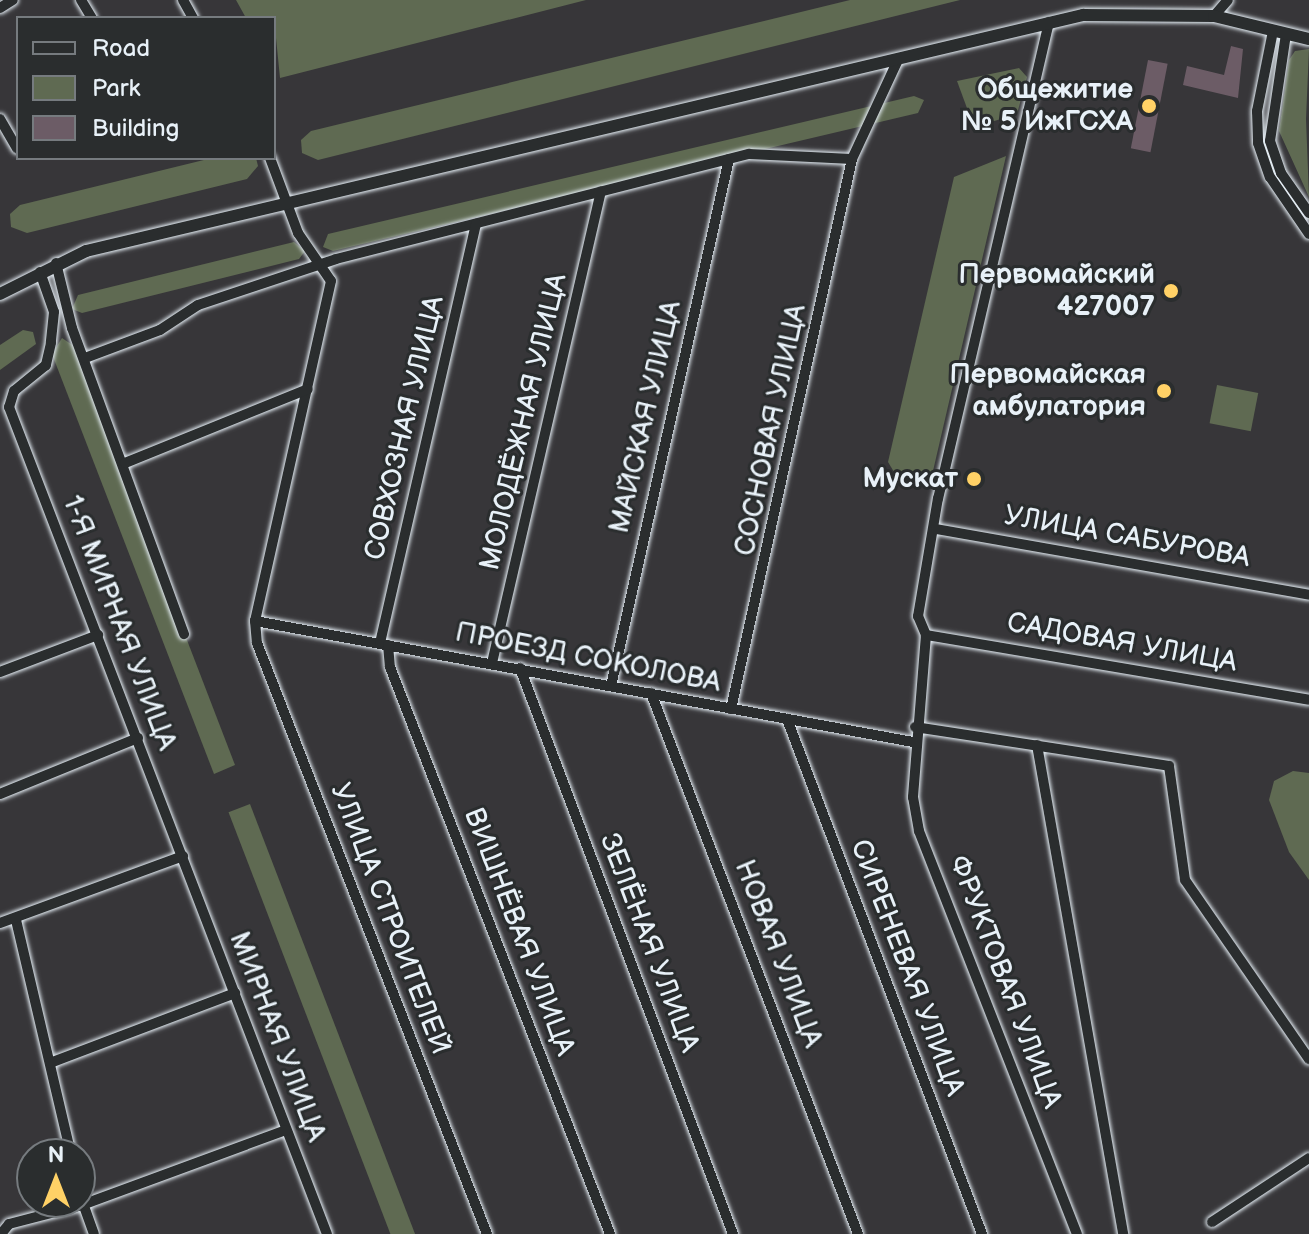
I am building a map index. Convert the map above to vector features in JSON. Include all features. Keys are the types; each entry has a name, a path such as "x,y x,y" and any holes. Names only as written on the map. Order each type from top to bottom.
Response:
{"street":[{"path":"0,8 13,0"},
{"path":"1214,16 1228,0"},
{"path":"0,294 56,263 1049,22 1156,12 1214,16 1309,39"},
{"name":"ФРУКТОВАЯ УЛИЦА","path":"1049,22 938,498 936,529 918,616 926,635 913,742 919,831 1077,1234"},
{"path":"1280,32 1270,141 1281,173 1309,213"},
{"path":"1280,32 1257,111 1258,143 1270,177 1309,234"},
{"name":"СОСНОВАЯ УЛИЦА","path":"731,709 852,159 884,100 898,60"},
{"path":"0,119 16,146"},
{"path":"833,158 858,143"},
{"path":"85,358 160,330 198,305 320,263 729,159 763,154 852,159"},
{"name":"МАЙСКАЯ УЛИЦА","path":"611,686 729,159"},
{"path":"255,621 331,281 298,233 271,160"},
{"name":"МОЛОДЁЖНАЯ УЛИЦА","path":"492,663 601,191"},
{"name":"СОВХОЗНАЯ УЛИЦА","path":"384,644 476,224"},
{"path":"56,263 85,358 184,634"},
{"name":"1-Я МИРНАЯ УЛИЦА","path":"40,272 54,312 46,365 14,391 9,407 183,856"},
{"path":"125,463 308,389"},
{"name":"УЛИЦА САБУРОВА","path":"936,529 1309,595"},
{"name":"ПРОЕЗД СОКОЛОВА","path":"255,621 913,742"},
{"name":"УЛИЦА СТРОИТЕЛЕЙ","path":"255,621 262,658 487,1234"},
{"path":"0,672 98,635"},
{"name":"САДОВАЯ УЛИЦА","path":"926,635 1309,700"},
{"name":"ВИШНЁВАЯ УЛИЦА","path":"384,644 390,667 610,1234"},
{"name":"ЗЕЛЁНАЯ УЛИЦА","path":"520,668 733,1234"},
{"name":"НОВАЯ УЛИЦА","path":"651,693 858,1234"},
{"name":"СИРЕНЕВАЯ УЛИЦА","path":"787,719 982,1234"},
{"path":"915,727 1169,766 1185,880 1309,1059"},
{"path":"0,794 138,738"},
{"name":"ФРУКТОВАЯ УЛИЦА","path":"1037,745 1123,1234"},
{"path":"0,923 16,920 183,856"},
{"name":"МИРНАЯ УЛИЦА","path":"183,856 327,1234"},
{"path":"16,920 67,1138"},
{"path":"50,1063 235,993"},
{"path":"96,1195 286,1130"},
{"path":"1212,1222 1309,1158"},
{"path":"0,1218 1,1234"},
{"path":"1,1234 9,1224 27,1218"}],"green space":[{"path":"236,0 586,0 280,78 276,16 245,16"},
{"path":"850,0 960,0 318,160 302,153 301,140 311,131"},
{"path":"1309,49 1306,119 1309,197 1279,131 1289,60 1295,51"},
{"path":"1019,68 1027,77 1017,114 991,122 971,119 957,81"},
{"path":"914,96 924,100 918,113 333,251 323,247 328,234"},
{"path":"1006,156 933,471 923,478 894,472 888,462 954,177"},
{"path":"204,160 256,160 258,166 247,179 27,233 11,227 10,214 20,205"},
{"path":"294,242 305,251 299,259 82,313 72,309 78,295"},
{"path":"23,330 33,332 36,344 0,370 0,345"},
{"path":"62,338 74,346 235,765 214,774 52,354"},
{"path":"1217,385 1258,393 1251,431 1210,423"},
{"path":"1293,771 1309,773 1309,880 1289,852 1269,800 1274,781"},
{"path":"250,804 415,1234 390,1234 229,812"}],"building":[{"path":"1231,46 1243,49 1238,98 1183,85 1187,66 1224,75"},
{"name":"Общежитие № 5 ИжГСХА","path":"1148,60 1168,64 1150,152 1131,148"}],"place":[{"name":"Общежитие № 5 ИжГСХА","path":"1149,106"},
{"name":"Первомайский 427007","path":"1171,291"},
{"name":"Первомайская амбулатория","path":"1164,391"},
{"name":"Мускат","path":"974,479"}]}
